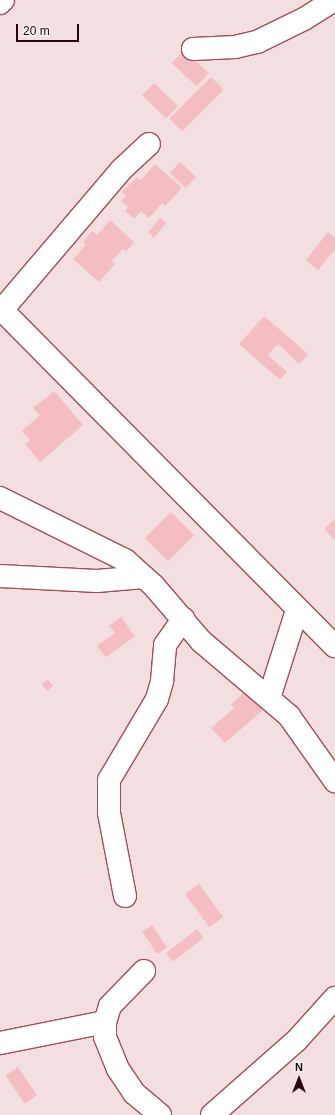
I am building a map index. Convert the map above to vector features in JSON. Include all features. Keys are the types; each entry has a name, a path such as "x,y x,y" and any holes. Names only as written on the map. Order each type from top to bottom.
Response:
{"main road":[{"path":"0,3 3,0"},
{"path":"193,49 235,47 257,42 304,19 334,0"},
{"path":"149,144 121,170 1,309 297,610 335,646"},
{"path":"0,498 125,560 144,577 201,641 289,716 335,781"},
{"path":"0,576 97,581 144,577"},
{"path":"269,698 297,610"},
{"path":"125,896 109,813 109,780 157,699 162,681 165,644 183,619"},
{"path":"144,971 110,1006 105,1022 105,1037 118,1069 134,1093 160,1115"},
{"path":"212,1115 297,1040 335,998"},
{"path":"0,1043 105,1022"}],"building":[{"path":"184,50 209,73 197,86 172,63"},
{"path":"211,77 224,90 182,131 169,119"},
{"path":"154,83 178,106 166,118 142,95"},
{"path":"180,162 196,177 186,188 170,173"},
{"path":"155,164 182,188 165,206 162,203 149,218 141,211 134,219 125,211 128,207 121,201 126,196 122,192 137,177 141,180"},
{"path":"160,218 166,223 154,238 148,233"},
{"path":"110,220 134,242 126,251 123,249 112,261 115,264 99,282 73,259 86,245 83,242 92,231 97,235"},
{"path":"328,232 335,238 335,249 318,270 306,260"},
{"path":"264,316 308,354 299,364 278,344 268,355 287,372 280,380 239,344"},
{"path":"54,391 83,425 40,462 25,444 30,440 22,431 40,415 33,408"},
{"path":"171,512 194,535 168,561 145,538"},
{"path":"335,519 335,540 324,529"},
{"path":"121,617 135,636 106,657 97,646 115,633 109,626"},
{"path":"48,680 53,686 47,691 42,684"},
{"path":"246,691 263,710 225,743 211,728 234,708 231,705"},
{"path":"199,884 223,917 209,927 185,894"},
{"path":"152,925 167,947 157,954 142,932"},
{"path":"197,929 204,938 173,962 166,953"},
{"path":"18,1067 37,1095 25,1104 6,1075"}]}
